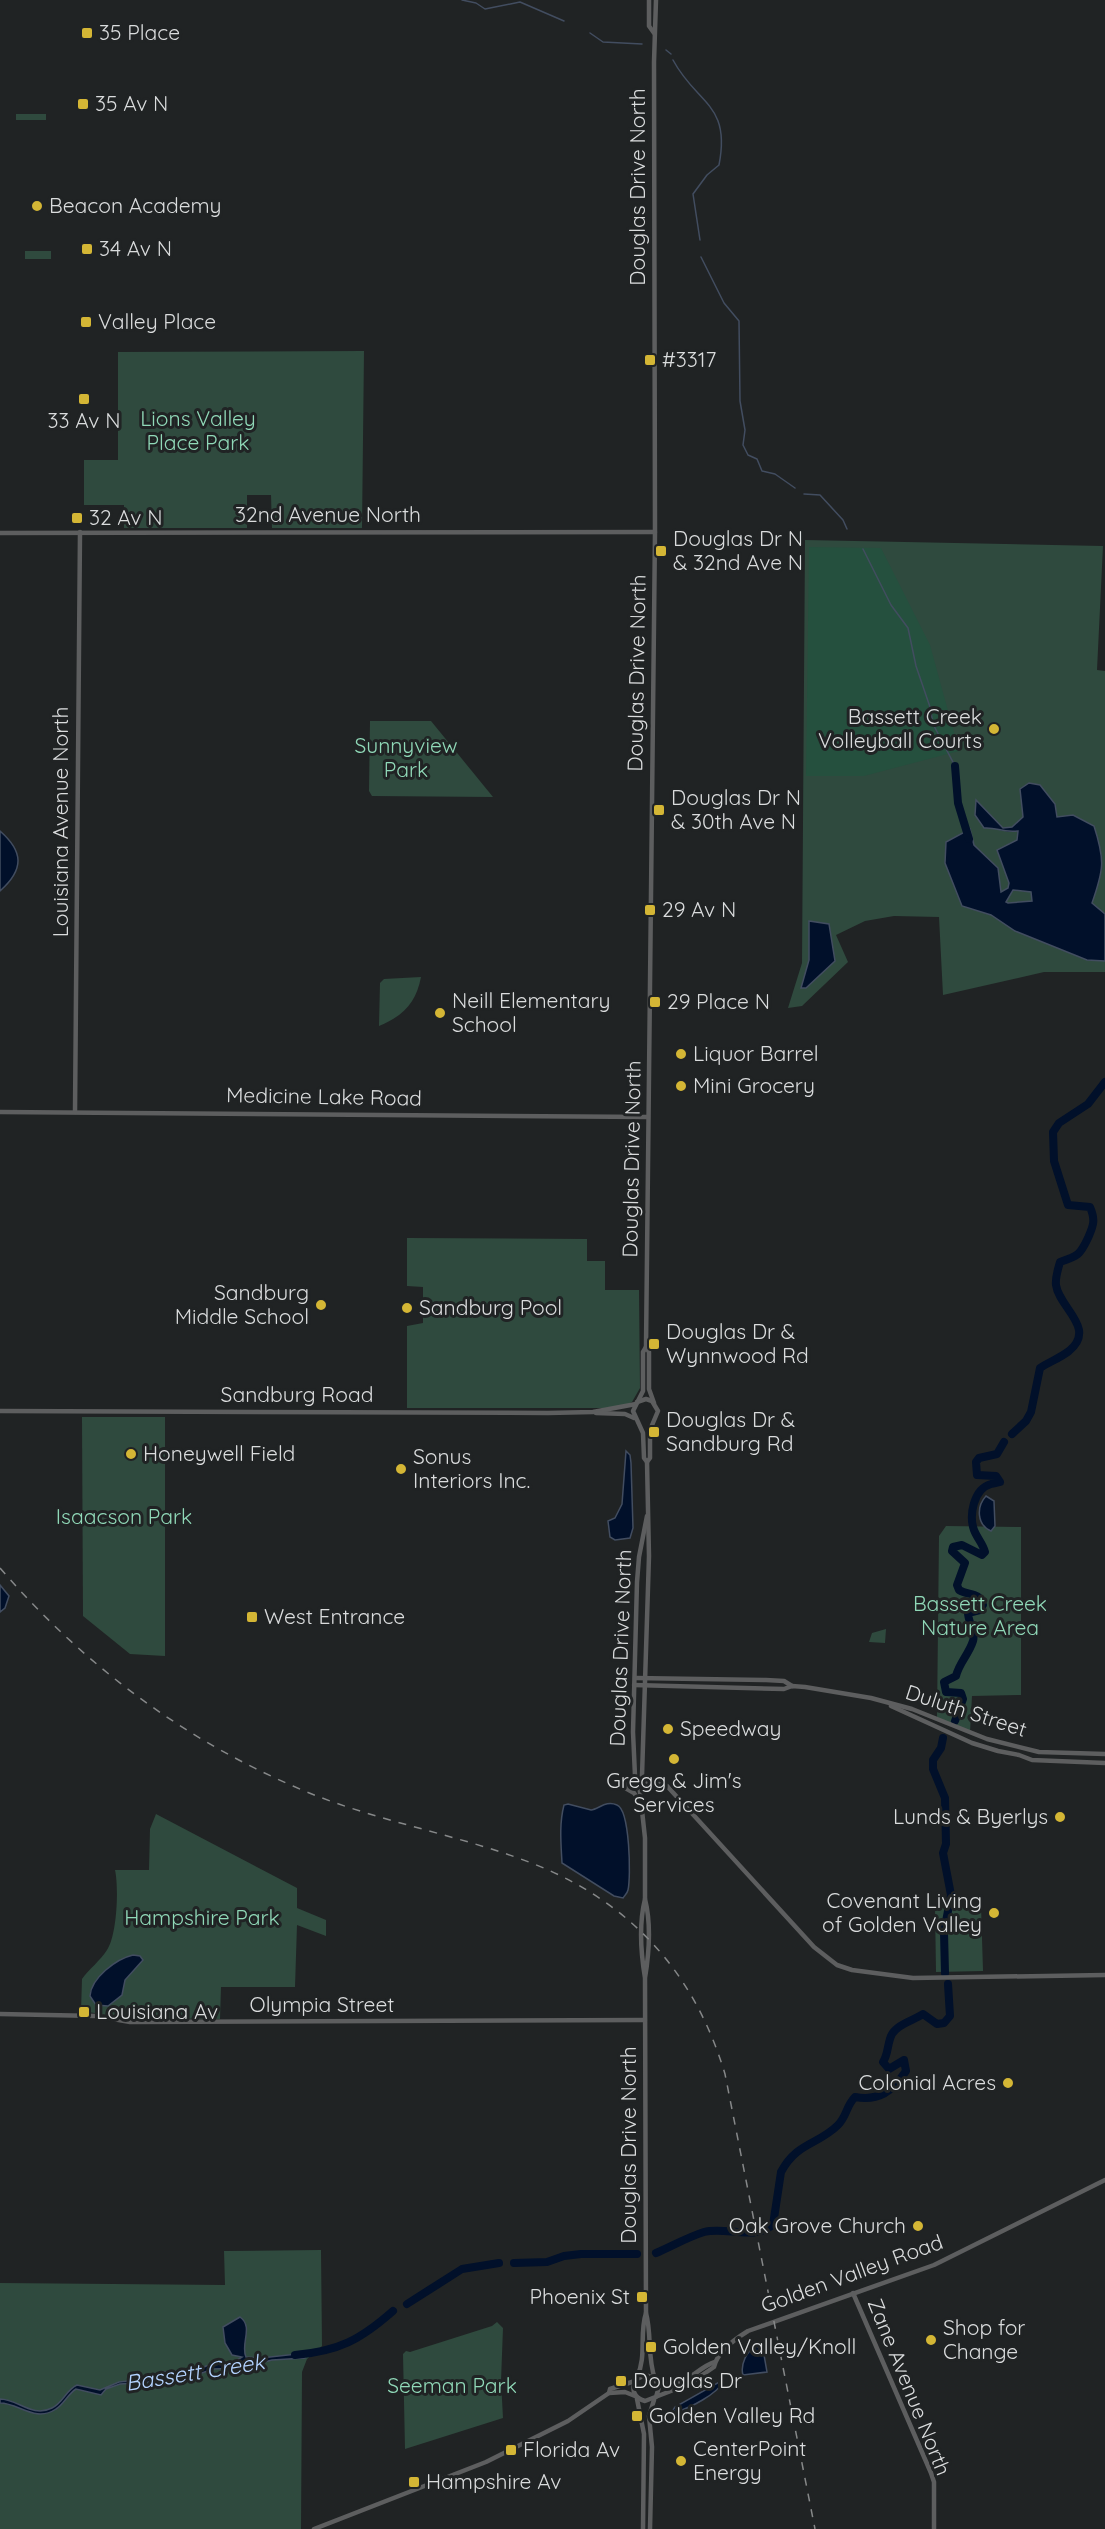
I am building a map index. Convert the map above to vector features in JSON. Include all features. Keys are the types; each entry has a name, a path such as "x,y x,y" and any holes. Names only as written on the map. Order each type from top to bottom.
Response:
{"street":[{"path":"649,0 649,26 654,33"},
{"name":"Douglas Drive North","path":"647,1462 644,1458 643,1433 633,1411 643,1391 643,1352 646,1347 655,532 654,33 657,26 657,0"},
{"name":"Louisiana Avenue North","path":"75,1112 80,532"},
{"name":"32nd Avenue North","path":"0,533 655,532"},
{"name":"Medicine Lake Road","path":"0,1112 648,1117"},
{"name":"Douglas Drive North","path":"646,1347 649,1352 649,1389 658,1412 649,1433 650,1458 647,1462 649,1556 642,1776 639,1783 645,1838 645,1899 648,1909 648,1963 645,1978 646,2313 648,2357 656,2379"},
{"path":"636,1403 646,1399 654,1403"},
{"name":"Sandburg Road","path":"593,1412 636,1403"},
{"name":"Sandburg Road","path":"0,1411 593,1412 625,1414 637,1419"},
{"path":"637,1419 644,1423 654,1420"},
{"name":"Douglas Drive North","path":"639,1783 634,1776 634,1678 638,1566 647,1514"},
{"name":"Duluth Street","path":"634,1678 784,1681 792,1686 856,1695 912,1709 1001,1743 1040,1752 1105,1754"},
{"name":"Duluth Street","path":"634,1685 784,1689 792,1686"},
{"name":"Duluth Street","path":"889,1704 972,1743 998,1752 1019,1755 1032,1760 1105,1763"},
{"path":"641,1804 634,1792 620,1785 660,1783 667,1786 814,1947 837,1965 860,1972 912,1978 1105,1975"},
{"name":"Olympia Street","path":"0,2014 96,2016 139,2022 645,2020"},
{"name":"Golden Valley Road","path":"656,2379 667,2383 689,2379 715,2362 729,2344 748,2331 934,2265 1105,2180"},
{"name":"Zane Avenue North","path":"853,2293 931,2473 934,2482 934,2529"},
{"name":"Douglas Drive North","path":"635,2380 642,2365 642,2323 646,2313"},
{"name":"Golden Valley Road","path":"656,2397 697,2380 714,2367 715,2362"},
{"path":"315,2529 486,2462 568,2421 609,2393 610,2389 645,2375 656,2379 659,2390 649,2416 652,2447 650,2529"},
{"path":"635,2380 633,2387 644,2434 643,2529"},
{"path":"609,2393 625,2392 645,2401 656,2397"}],"green space":[{"path":"16,114 46,114 46,120 16,120"},
{"path":"25,251 51,251 51,259 25,259"},
{"name":"Lions Valley Place Park","path":"364,351 362,528 272,528 271,495 247,495 247,528 124,528 124,505 84,505 84,460 118,460 118,352"},
{"path":"805,540 1103,546 1097,670 1105,671 1105,972 1044,972 943,995 939,917 894,916 865,921 836,935 848,962 802,1006 788,1008 802,963"},
{"path":"809,547 881,548 930,645 959,751 864,776 806,776"},
{"name":"Sunnyview Park","path":"370,721 431,721 493,797 372,796 369,791"},
{"path":"421,977 416,994 407,1008 395,1018 379,1026 380,983 384,979"},
{"path":"407,1238 587,1239 587,1261 605,1261 605,1290 639,1290 640,1388 632,1402 621,1407 604,1408 407,1408 407,1326 423,1323 423,1287 407,1286"},
{"name":"Isaacson Park","path":"82,1417 165,1417 165,1656 130,1654 83,1616"},
{"name":"Bassett Creek Nature Area","path":"946,1526 1021,1527 1021,1695 972,1696 970,1732 937,1717 939,1536"},
{"path":"886,1629 885,1643 869,1642 872,1633"},
{"name":"Hampshire Park","path":"156,1814 297,1888 297,1908 326,1920 326,1936 297,1925 295,1987 221,1987 220,2019 128,2018 81,2011 82,1979 107,1950 113,1934 117,1899 115,1870 149,1870 150,1829"},
{"path":"981,1907 983,1971 936,1972 935,1908"},
{"path":"321,2250 322,2346 307,2359 302,2372 301,2529 0,2529 0,2283 225,2285 224,2251"},
{"name":"Seeman Park","path":"497,2322 503,2328 501,2381 503,2418 405,2449 403,2354 406,2351 410,2352 492,2326"}],"water":[{"path":"1029,783 1040,785 1055,804 1057,817 1073,815 1094,826 1102,864 1092,903 1105,914 1105,961 1087,960 1015,931 991,915 962,906 945,863 946,842 970,829 974,845 998,868 1001,892 1008,888 1009,883 997,850 1017,840 1018,831 984,828 975,815 976,800 1003,828 1012,827 1023,817 1020,789","holes":["1013,890 1031,892 1032,901 1006,902"]},
{"path":"0,831 13,846 18,860 14,875 0,891"},
{"path":"809,921 829,924 835,961 806,988 801,988 809,960"},
{"path":"626,1451 630,1455 631,1463 633,1528 630,1538 615,1540 610,1537 608,1521 615,1518 622,1504"},
{"path":"986,1496 994,1501 995,1526 991,1531 983,1525 979,1515"},
{"path":"0,1585 9,1596 5,1608 0,1612"},
{"path":"606,1804 613,1804 621,1810 627,1831 629,1859 628,1890 623,1898 614,1896 562,1863 561,1819 564,1805 591,1810"},
{"path":"133,1955 140,1956 143,1960 125,1980 122,1995 108,2006 96,2005 90,1996 91,1989 100,1976 112,1965"},
{"path":"240,2317 246,2326 244,2347 246,2357 261,2358 306,2353 305,2358 272,2360 241,2368 213,2369 199,2374 168,2375 148,2382 120,2384 106,2389 101,2395 76,2389 56,2409 48,2413 34,2413 0,2403 0,2399 7,2400 32,2410 45,2410 56,2406 77,2385 100,2390 119,2382 147,2379 163,2372 201,2369 206,2366 234,2362 242,2357 232,2355 225,2343 223,2327"},
{"path":"756,2346 763,2349 767,2372 743,2375 742,2367 745,2358"},
{"path":"721,2381 723,2382 720,2387 702,2400 682,2410 676,2412 673,2410 675,2407"}],"waterway":[{"path":"462,0 476,3 485,9 520,2 564,21"},
{"path":"590,33 603,42 642,44"},
{"path":"666,50 671,54"},
{"path":"673,60 682,75 710,106 720,129 719,165 707,175 693,194 700,240"},
{"path":"701,257 724,303 739,321 740,401 745,430 743,445 748,455 757,459 762,471 775,474 795,488"},
{"path":"804,494 820,495 843,520 847,529"},
{"path":"863,549 891,605 908,628 916,666 930,707 933,724 955,766"},
{"path":"955,766 958,803 969,839"},
{"name":"Bassett Creek","path":"1012,1434 1026,1421 1031,1412 1040,1368 1062,1356 1077,1343 1078,1326 1063,1302 1056,1279 1060,1262 1075,1256 1083,1248 1092,1227 1093,1216 1090,1207 1068,1205 1054,1161 1053,1132 1059,1123 1088,1104 1105,1082"},
{"name":"Bassett Creek","path":"955,1721 963,1699 961,1693 946,1692 944,1682 956,1676 973,1641 968,1613 980,1610 983,1605 976,1596 959,1590 957,1585 965,1563 952,1551 953,1547 962,1545 982,1555 985,1552 975,1533 972,1511 980,1491 991,1484 1000,1482 996,1476 977,1475 976,1462 979,1458 997,1454 1004,1442"},
{"name":"Bassett Creek","path":"943,1738 941,1748 933,1760 933,1769 945,1798 946,1844 943,1853 951,1895 944,1932 945,1973"},
{"name":"Bassett Creek","path":"656,2253 704,2232 748,2233 765,2230 773,2225 781,2172 787,2162 801,2149 823,2137 838,2125 855,2097 878,2096 896,2084 906,2071 904,2060 889,2069 883,2062 892,2034 899,2027 923,2014 937,2024 944,2023 950,2016 948,1984"},
{"path":"514,2263 547,2262 564,2256 581,2254 637,2254"},
{"name":"Bassett Creek","path":"407,2304 462,2269 499,2263"},
{"name":"Bassett Creek","path":"295,2355 337,2347 370,2330 393,2311"}],"railway":[{"path":"0,1568 64,1635 98,1665 134,1694 210,1744 293,1786 352,1809 504,1853 534,1864 569,1880 601,1899 630,1921 655,1946 677,1974 696,2004 725,2074 815,2529"}],"place":[{"name":"35 Place","path":"87,33"},
{"name":"35 Av N","path":"83,104"},
{"name":"Beacon Academy","path":"37,206"},
{"name":"34 Av N","path":"87,249"},
{"name":"Valley Place","path":"86,322"},
{"name":"#3317","path":"650,360"},
{"name":"33 Av N","path":"84,399"},
{"name":"32 Av N","path":"77,518"},
{"name":"Douglas Dr N & 32nd Ave N","path":"661,551"},
{"name":"Bassett Creek Volleyball Courts","path":"994,729"},
{"name":"Douglas Dr N & 30th Ave N","path":"659,810"},
{"name":"29 Av N","path":"650,910"},
{"name":"29 Place N","path":"655,1002"},
{"name":"Neill Elementary School","path":"440,1013"},
{"name":"Liquor Barrel","path":"681,1054"},
{"name":"Mini Grocery","path":"681,1086"},
{"name":"Sandburg Middle School","path":"321,1305"},
{"name":"Sandburg Pool","path":"407,1308"},
{"name":"Douglas Dr & Wynnwood Rd","path":"654,1344"},
{"name":"Douglas Dr & Sandburg Rd","path":"654,1432"},
{"name":"Honeywell Field","path":"131,1454"},
{"name":"Sonus Interiors Inc.","path":"401,1469"},
{"name":"West Entrance","path":"252,1617"},
{"name":"Speedway","path":"668,1729"},
{"name":"Gregg & Jim's Services","path":"674,1759"},
{"name":"Lunds & Byerlys","path":"1060,1817"},
{"name":"Covenant Living of Golden Valley","path":"994,1913"},
{"name":"Louisiana Av","path":"84,2012"},
{"name":"Colonial Acres","path":"1008,2083"},
{"name":"Oak Grove Church","path":"918,2226"},
{"name":"Phoenix St","path":"642,2297"},
{"name":"Shop for Change","path":"931,2340"},
{"name":"Golden Valley/Knoll","path":"651,2347"},
{"name":"Douglas Dr","path":"621,2381"},
{"name":"Golden Valley Rd","path":"637,2416"},
{"name":"Florida Av","path":"511,2450"},
{"name":"CenterPoint Energy","path":"681,2461"},
{"name":"Hampshire Av","path":"414,2482"}]}
